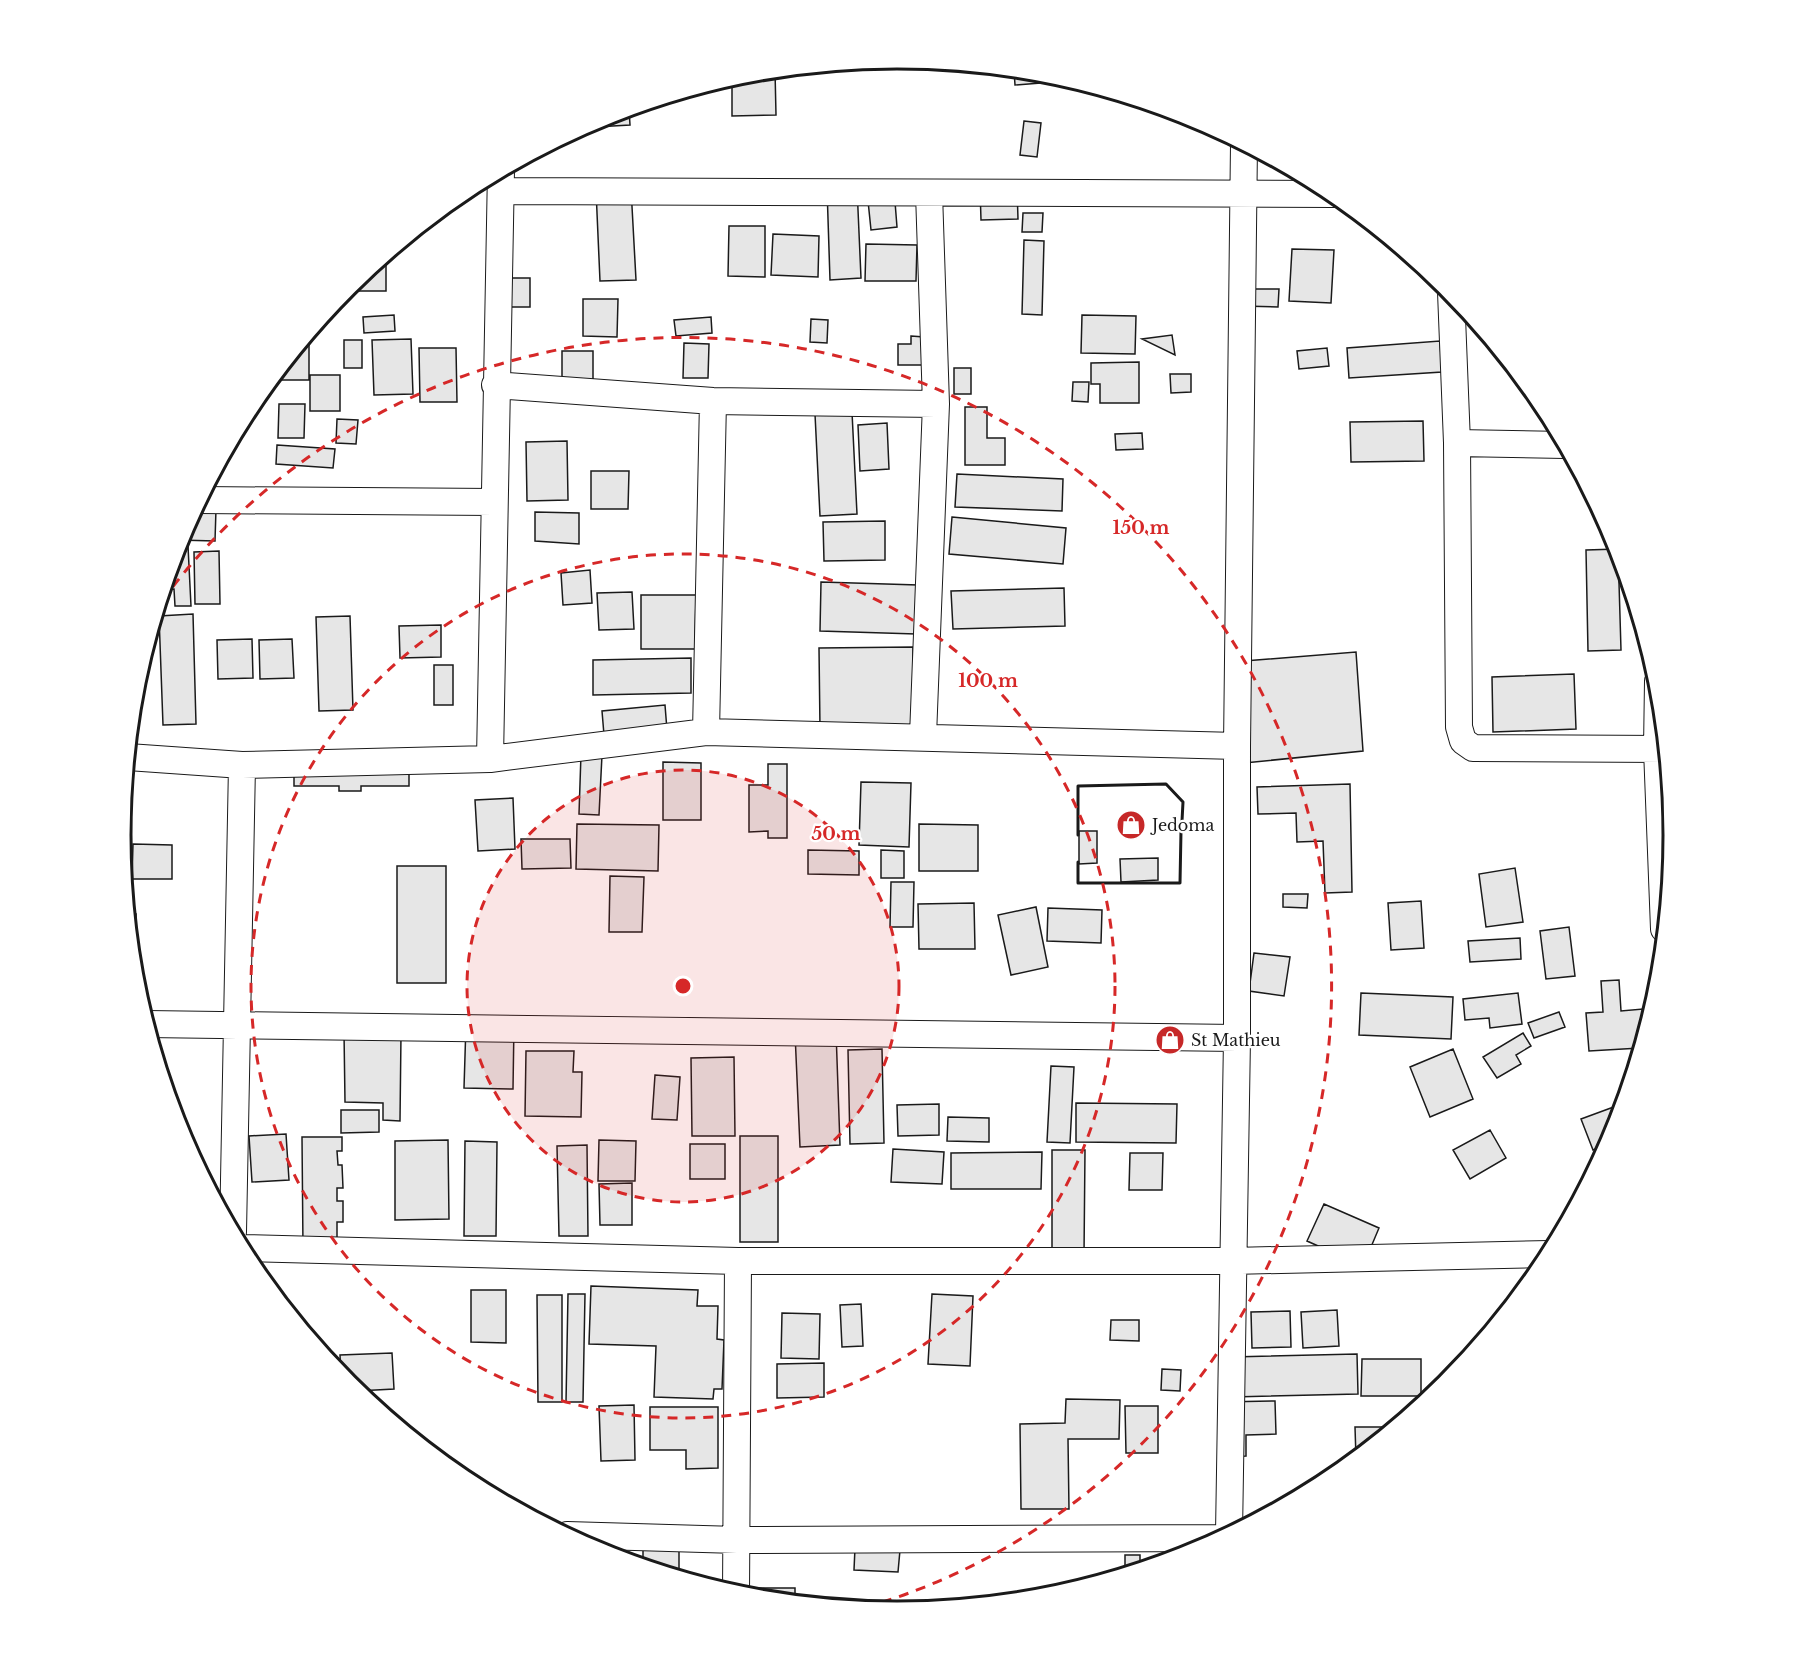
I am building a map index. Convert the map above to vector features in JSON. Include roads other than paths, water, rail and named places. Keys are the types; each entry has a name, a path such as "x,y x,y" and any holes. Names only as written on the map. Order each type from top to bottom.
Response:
{"street":[{"path":"1229,1525 1232,1261 1238,1038 1237,746 1244,152"},
{"path":"490,759 495,385 501,181 929,193 1316,194"},
{"path":"923,736 936,404 929,193"},
{"path":"1452,307 1457,443 1459,727 1463,741 1473,748 1657,749"},
{"path":"495,385 713,401 936,404"},
{"path":"706,732 713,401"},
{"path":"1457,443 1556,446"},
{"path":"209,498 494,502"},
{"path":"136,758 242,765 490,759 706,732 1237,746"},
{"path":"233,1217 242,765"},
{"path":"1662,811 1663,845"},
{"path":"155,1024 1238,1038"},
{"path":"252,1248 738,1261 1232,1261 1538,1254"},
{"path":"736,1583 738,1261"},
{"path":"588,1536 737,1540 1201,1538"}],"place":[{"name":"Jedoma","path":"1131,825"},
{"name":"St Mathieu","path":"1170,1040"}]}
